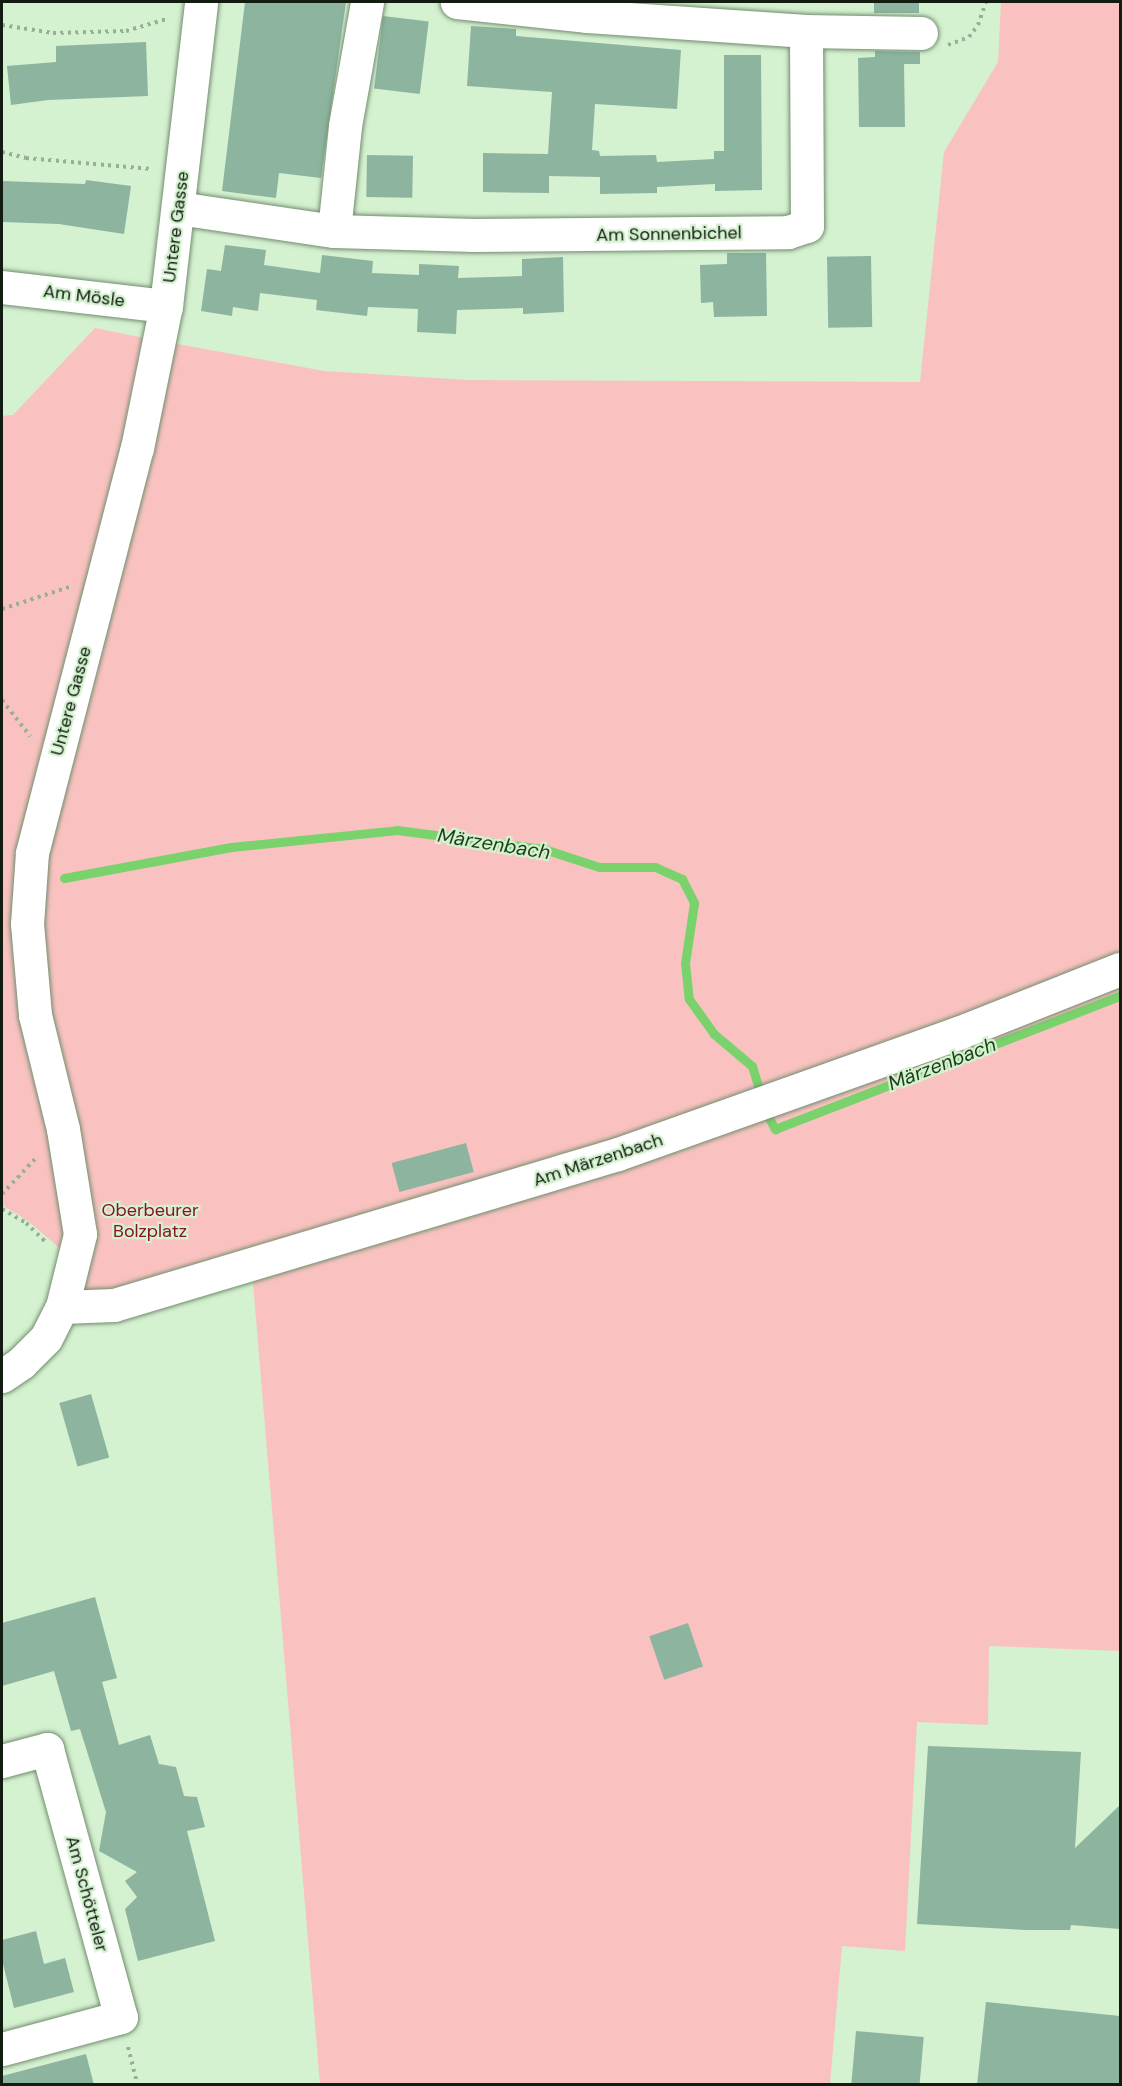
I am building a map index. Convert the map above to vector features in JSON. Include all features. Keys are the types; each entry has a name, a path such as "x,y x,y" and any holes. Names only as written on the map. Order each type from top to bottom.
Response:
{"street":[{"path":"334,231 345,126 367,2"},
{"path":"457,2 588,16 806,31 921,33"},
{"name":"Untere Gasse","path":"2,1376 21,1363 46,1338 62,1307 80,1234 63,1129 35,1015 27,924 31,865 137,448 166,306 200,6"},
{"name":"Am Sonnenbichel","path":"178,208 334,231 591,236 788,232 807,226 806,31"},
{"name":"Am Mösle","path":"2,286 166,306"},
{"name":"Am Märzenbach","path":"62,1307 114,1305 607,1158 958,1033 1120,969"},
{"name":"Am Schötteler","path":"2,1761 47,1749 121,2017"},
{"path":"2,2049 121,2017"}],"path":[{"path":"921,33 930,46 952,45 969,37 978,25 986,2"},
{"path":"2,25 53,33 126,31 200,6"},
{"path":"2,152 118,168 182,170"},
{"path":"2,609 104,573"},
{"path":"2,1194 63,1129"},
{"path":"2,1209 26,1223 72,1266"},
{"path":"121,2017 137,2085"}],"green space":[{"name":"Oberbeurer Bolzplatz","path":"1001,2 1120,2 1120,964 774,1093 71,1301 40,1015 40,860 167,342 324,371 468,380 920,382 944,152 998,62"},
{"path":"95,328 149,339 22,854 69,1256 28,1221 2,1205 2,416 13,415"},
{"path":"1120,976 1120,1651 989,1646 988,1725 917,1722 905,1951 842,1946 830,2084 320,2084 252,1271"}],"building":[{"path":"245,2 346,2 321,178 279,173 276,198 222,191"},
{"path":"874,2 919,2 919,13 874,13"},
{"path":"383,16 429,22 420,94 374,88"},
{"path":"471,26 516,29 516,36 681,50 677,109 595,104 592,150 599,151 600,156 656,155 657,162 714,159 714,151 724,151 724,55 761,55 762,190 715,191 715,184 657,187 657,193 600,194 600,177 549,176 549,193 483,192 483,153 548,154 552,92 467,86"},
{"path":"146,42 148,96 48,100 11,105 7,66 56,62 56,46"},
{"path":"875,51 920,52 920,64 904,64 905,127 859,127 858,58 875,57"},
{"path":"367,155 413,156 412,198 366,197"},
{"path":"86,180 131,186 124,234 59,224 2,222 2,181 85,184"},
{"path":"225,245 266,250 264,265 320,273 322,255 373,261 372,273 419,275 419,264 459,266 458,278 522,276 522,259 563,257 564,312 523,314 523,308 457,310 456,334 417,332 418,309 368,307 367,316 316,310 317,300 260,293 258,311 233,307 232,316 201,311 207,269 221,271"},
{"path":"727,253 766,253 767,316 714,317 713,302 701,303 700,265 727,264"},
{"path":"871,256 872,327 828,328 827,257"},
{"path":"466,1143 474,1172 399,1192 392,1163"},
{"path":"91,1394 109,1457 77,1467 59,1403"},
{"path":"95,1597 117,1678 102,1682 119,1745 150,1735 159,1764 176,1767 184,1796 197,1797 205,1827 187,1831 215,1941 138,1961 125,1909 137,1897 125,1881 137,1872 99,1851 106,1812 80,1729 71,1731 54,1671 2,1686 2,1623"},
{"path":"688,1623 703,1666 664,1680 649,1636"},
{"path":"928,1746 1081,1752 1075,1848 1120,1805 1120,1929 1071,1925 1070,1930 1026,1930 917,1924"},
{"path":"36,1931 44,1964 65,1958 74,1992 14,2008 2,1960 2,1940"},
{"path":"986,2002 1120,2016 1120,2085 977,2085"},
{"path":"856,2031 924,2037 920,2084 851,2084"},
{"path":"86,2054 94,2085 2,2085 2,2076"}],"waterway":[{"name":"Märzenbach","path":"64,878 231,847 397,830 544,849 599,867 655,867 682,879 694,903 685,963 689,999 714,1034 752,1066 759,1089"},
{"name":"Märzenbach","path":"769,1118 775,1129 1120,996"}]}
